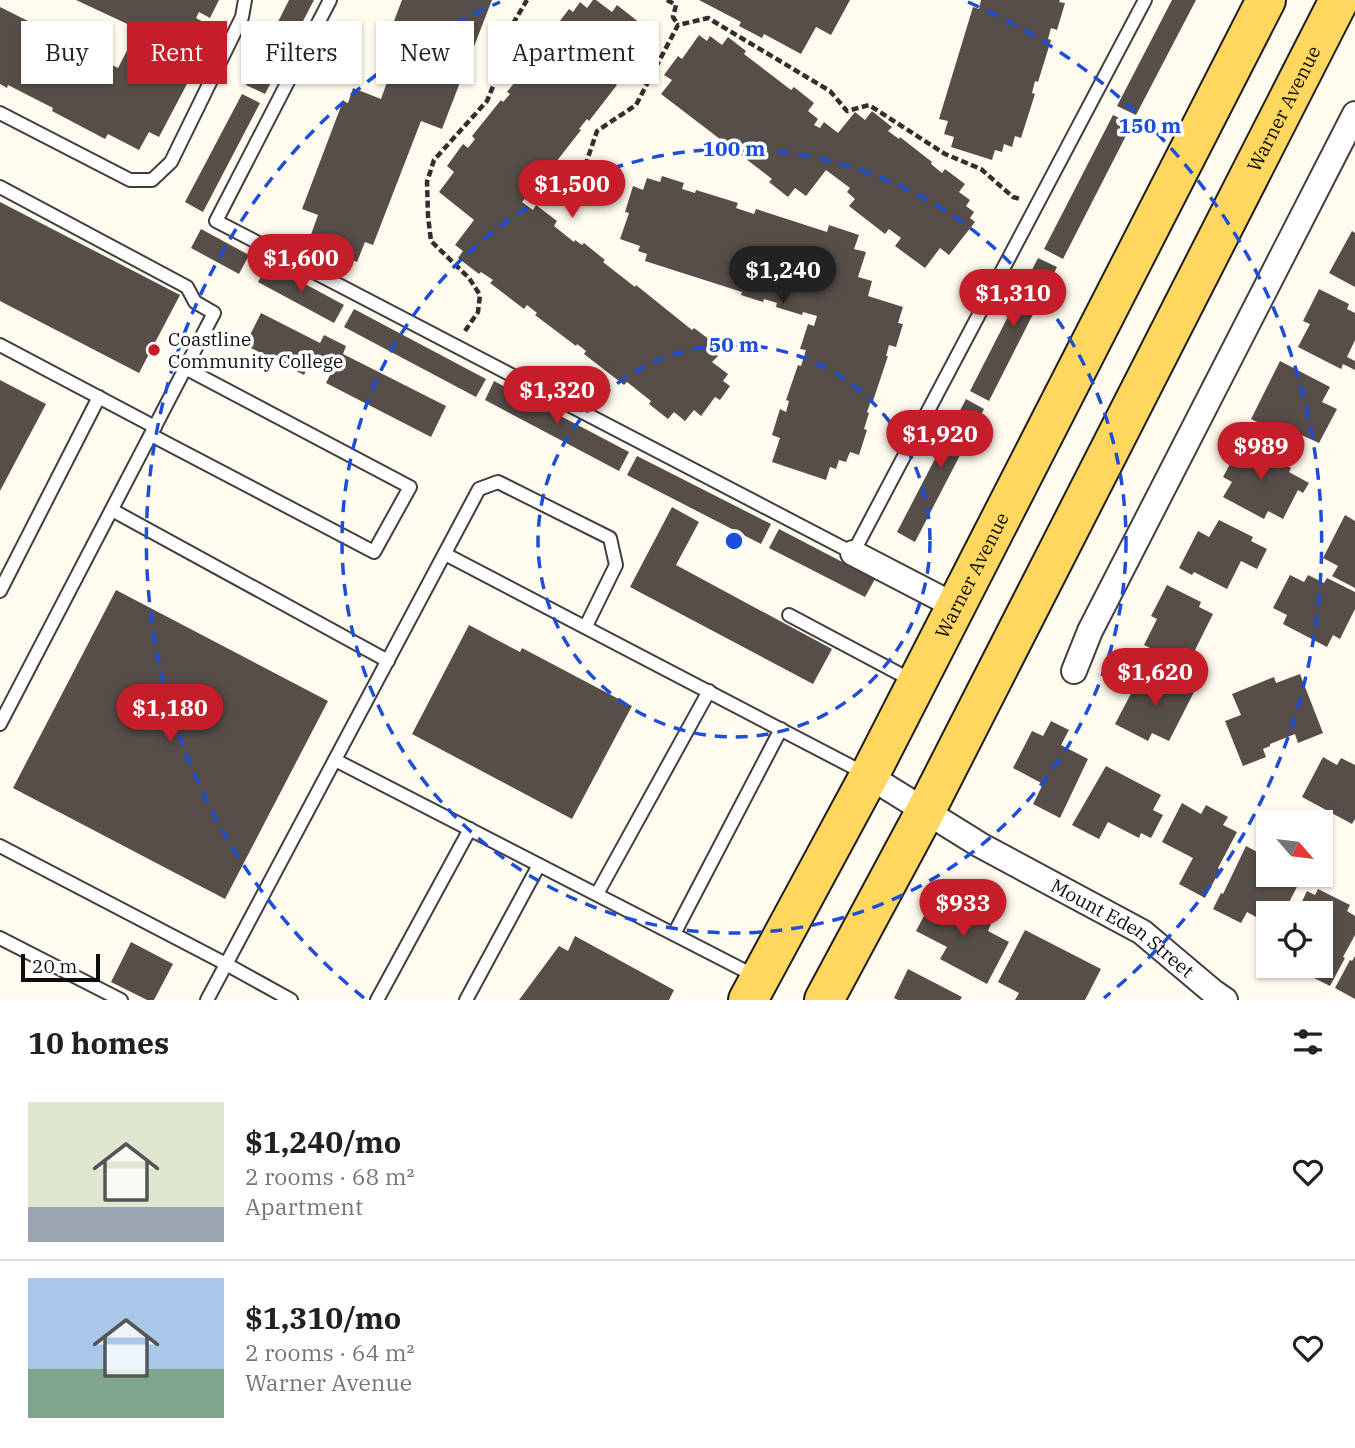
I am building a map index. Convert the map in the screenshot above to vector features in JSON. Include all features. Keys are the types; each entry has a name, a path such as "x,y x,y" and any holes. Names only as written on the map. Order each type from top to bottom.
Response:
{"main road":[{"name":"Warner Avenue","path":"754,989 957,607 1266,0"},
{"name":"Warner Avenue","path":"824,1000 925,812 1339,0"}],"street":[{"path":"1074,671 1090,631 1355,114"},
{"path":"853,553 957,607"},
{"name":"Mount Eden Street","path":"869,776 979,845 1142,932 1225,1000"}],"lane":[{"path":"0,113 130,180 152,180 171,162 242,17 246,0"},
{"path":"330,0 216,221 853,553 1145,0"},
{"path":"0,187 187,287 195,302 214,313 0,724"},
{"path":"0,345 99,397 153,431 374,552 410,487 186,368"},
{"path":"0,591 99,397"},
{"path":"206,1000 479,489 498,482 610,537 616,565 586,626"},
{"path":"112,510 387,661"},
{"path":"445,554 869,776"},
{"path":"789,615 917,683"},
{"path":"597,894 709,691"},
{"path":"674,934 781,729"},
{"path":"335,760 674,934 754,989"},
{"path":"377,1000 470,829"},
{"path":"0,846 291,1000"},
{"path":"466,1000 539,864"},
{"path":"0,938 121,1000"}],"path":[{"path":"456,346 478,312 480,295 469,278 431,241 427,182 434,160 487,102 503,62 511,27 527,0"},
{"path":"667,0 676,5 673,17 678,25"},
{"path":"546,200 584,169 597,131 636,105 678,25 708,18 830,92 847,111 869,105 945,154 981,169 1013,197 1037,205"}],"building":[{"path":"76,0 219,0 210,18 199,12 196,18 201,21 127,21 127,24"},
{"path":"289,0 314,0 303,21 278,21"},
{"path":"402,0 492,0 474,46 474,21 394,21"},
{"path":"593,0 612,12 617,5 637,21 560,21 569,9 573,12 580,2 587,8"},
{"path":"699,0 850,0 831,35 816,27 801,54 764,34 762,38 739,26 741,22"},
{"path":"981,0 1060,0 1059,2 1065,3 1057,30 1051,28 1048,39 1051,40 1038,82 1035,81 1032,93 1035,94 1021,138 1015,136 1012,147 1004,144 1002,152 995,150 992,160 951,147 954,137 944,134 948,121 939,119 973,7 979,9"},
{"path":"1172,0 1196,0 1136,115 1117,106"},
{"path":"0,7 28,21 21,21 21,84 113,84 113,65 118,68 127,50 127,84 187,84 159,137 149,132 139,150 108,134 105,139 52,111 53,108 8,85 7,88 0,84"},
{"path":"699,35 707,41 710,36 722,45 728,37 746,51 744,54 791,90 794,87 814,103 808,111 818,119 814,125 820,128 824,122 838,133 855,112 865,120 872,111 892,127 888,131 899,139 900,137 942,173 945,169 965,184 959,192 970,200 966,206 974,212 970,218 975,222 949,255 940,248 925,268 895,246 901,238 889,229 885,234 849,206 855,199 847,192 850,188 826,170 806,196 795,188 788,197 769,182 772,179 661,94 672,80 664,75 678,56 682,59"},
{"path":"247,84 270,84 265,94"},
{"path":"386,84 459,84 442,129 421,121 373,245 365,242 357,262 308,243 318,215 302,209 343,101 348,103 353,88 381,99"},
{"path":"513,84 617,85 546,171 550,174 533,195 530,192 522,202 533,210 536,205 557,221 554,226 574,242 575,240 582,245 584,243 635,287 636,285 692,330 694,328 714,343 709,349 718,356 712,362 728,374 723,381 730,386 720,400 715,397 701,416 694,410 685,421 674,412 668,419 649,404 651,401 627,382 624,385 584,354 586,351 535,315 537,313 527,305 524,309 490,283 493,280 481,272 479,274 458,258 463,251 455,245 474,220 439,192 454,172 447,166 463,144 468,148 475,139 472,136 501,100 503,102 510,94 507,92"},
{"path":"242,94 260,103 203,212 185,202"},
{"path":"1113,115 1132,124 1063,259 1044,249"},
{"path":"662,176 684,183 682,189 695,193 696,190 738,203 736,208 754,214 756,209 827,232 829,225 859,235 854,249 866,252 858,277 872,281 868,296 903,307 898,323 903,324 896,347 889,345 888,356 867,412 869,413 864,429 867,430 859,455 850,452 846,462 839,460 836,469 830,467 826,480 772,462 780,438 772,435 780,409 786,412 789,401 786,400 806,350 800,349 808,324 814,326 817,316 803,312 802,315 776,307 777,303 741,295 742,292 645,261 647,254 638,251 640,246 620,239 629,213 625,212 633,186 643,190 647,178 660,182"},
{"path":"0,202 180,295 139,373 0,301"},
{"path":"201,229 249,255 239,274 191,248"},
{"path":"1352,231 1355,233 1355,287 1329,273"},
{"path":"1038,258 1057,267 989,401 970,391"},
{"path":"268,264 344,305 334,323 258,282"},
{"path":"1319,289 1349,304 1347,309 1355,313 1355,340 1347,357 1355,361 1355,370 1343,364 1341,369 1298,347 1310,324 1303,321"},
{"path":"354,309 486,379 476,397 344,327"},
{"path":"261,313 320,343 324,335 346,346 343,354 446,406 431,437 326,383 335,365 314,354 304,375 245,345"},
{"path":"1280,361 1330,387 1322,402 1337,409 1319,443 1288,429 1285,436 1251,419"},
{"path":"0,380 46,404 0,491"},
{"path":"494,381 629,452 619,471 485,400"},
{"path":"966,399 984,409 915,542 897,532"},
{"path":"1244,438 1272,453 1270,457 1291,468 1289,472 1309,483 1303,493 1298,490 1283,519 1268,511 1264,519 1223,497 1232,482 1223,477"},
{"path":"637,456 771,524 761,544 627,475"},
{"path":"672,507 699,522 676,565 832,649 813,684 630,587"},
{"path":"1345,515 1355,521 1355,588 1332,576 1338,566 1323,558"},
{"path":"1219,520 1253,537 1251,541 1267,549 1257,569 1241,561 1227,589 1194,572 1192,575 1179,568 1198,531 1209,537"},
{"path":"779,529 875,579 865,597 769,548"},
{"path":"1290,575 1304,582 1308,575 1324,583 1327,578 1355,592 1355,609 1340,639 1333,635 1327,647 1283,624 1287,615 1273,608"},
{"path":"1167,585 1201,602 1199,607 1213,614 1187,666 1144,645 1157,619 1151,616"},
{"path":"116,590 328,701 225,899 13,788"},
{"path":"469,625 520,652 522,648 632,706 572,819 412,734"},
{"path":"1152,670 1194,692 1169,741 1152,733 1148,741 1115,724 1136,684 1143,688"},
{"path":"1300,674 1323,733 1298,743 1295,734 1270,744 1263,749 1266,757 1243,766 1225,721 1241,715 1232,694 1274,677 1276,683"},
{"path":"1051,721 1069,730 1061,745 1088,759 1060,818 1033,804 1043,784 1013,768 1032,731 1043,736"},
{"path":"1323,757 1337,765 1341,758 1355,765 1355,819 1352,824 1334,814 1334,810 1326,810 1302,797"},
{"path":"1106,766 1161,795 1153,810 1163,815 1151,838 1141,833 1139,838 1108,822 1099,839 1072,825"},
{"path":"1182,803 1201,814 1206,805 1228,817 1223,825 1237,832 1205,898 1179,884 1193,858 1162,842"},
{"path":"1246,846 1256,851 1256,887 1297,887 1290,901 1256,901 1256,917 1247,912 1241,923 1213,909 1221,893 1223,894"},
{"path":"1318,889 1350,905 1347,911 1355,916 1355,935 1330,986 1314,978 1333,978 1333,901 1302,901 1307,891 1315,895"},
{"path":"935,895 991,924 988,931 1009,942 987,984 940,959 947,947 916,931"},
{"path":"1025,930 1101,969 1085,1000 1015,1000 1019,993 998,982"},
{"path":"575,936 674,990 669,1000 519,1000 559,946 568,951"},
{"path":"131,942 173,964 154,1000 147,1000 111,982"},
{"path":"1355,956 1355,999 1335,988 1350,960"},
{"path":"908,969 962,997 960,1000 894,998"}],"place":[{"name":"Coastline Community College","path":"154,350"}]}
